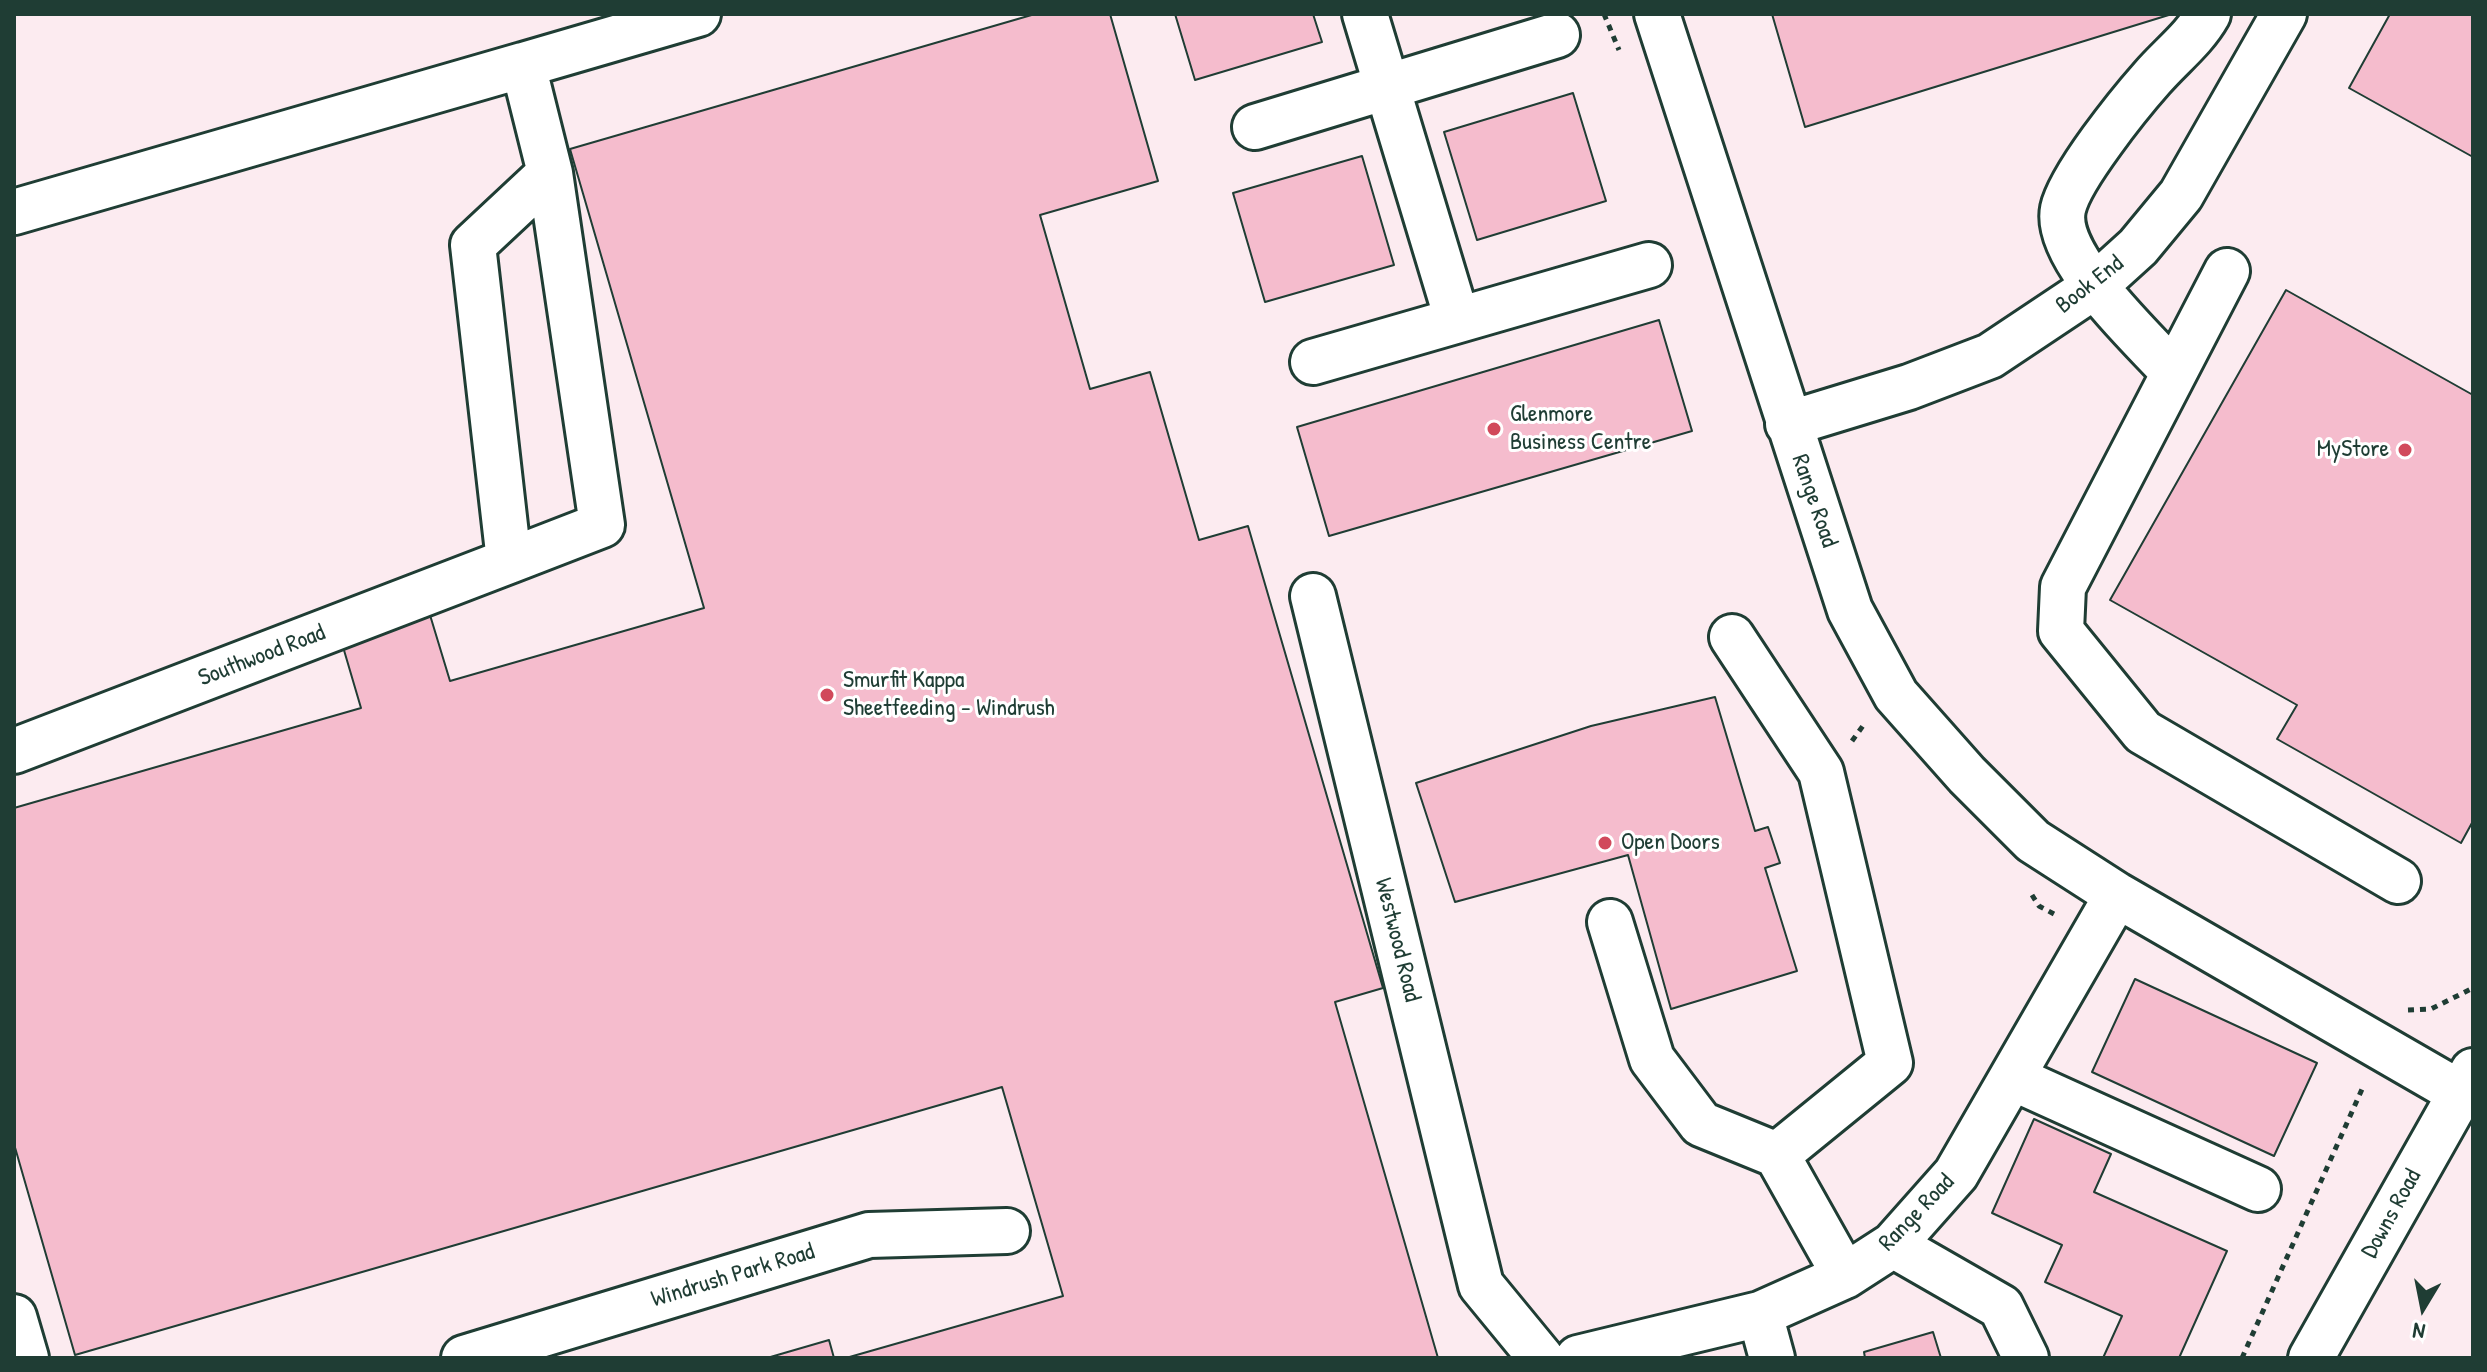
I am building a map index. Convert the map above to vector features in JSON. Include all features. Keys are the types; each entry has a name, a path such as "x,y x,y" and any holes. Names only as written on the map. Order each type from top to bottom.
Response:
{"street":[{"path":"14,212 698,14"},
{"path":"1365,14 1457,319"},
{"name":"Range Road","path":"1657,14 1850,610 1896,695 1967,775 2033,841 2374,1065 2467,1082"},
{"path":"2173,372 2095,286 2064,231 2063,209 2079,176 2152,77 2199,29 2208,14"},
{"name":"Book End","path":"1788,424 1909,387 1990,356 2095,286 2138,247 2181,195 2284,14"},
{"path":"1255,127 1557,35"},
{"path":"509,561 473,245 550,173 523,65"},
{"name":"Southwood Road","path":"14,751 602,525 550,173"},
{"path":"14,189 75,194"},
{"path":"1313,362 1649,265"},
{"path":"2227,271 2063,587 2061,631 2143,732 2398,881"},
{"name":"Westwood Road","path":"1313,596 1481,1285 1541,1358"},
{"path":"1732,637 1821,772 1890,1063 1777,1155"},
{"name":"Range Road","path":"1578,1358 1760,1314 1845,1276 1893,1245 1956,1174 2117,895"},
{"path":"1610,922 1652,1059 1701,1124 1777,1155 1845,1276"},
{"path":"2013,1078 2258,1189"},
{"name":"Downs Road","path":"2311,1358 2467,1082"},
{"name":"Windrush Park Road","path":"464,1358 582,1341 869,1235 1007,1231"},
{"path":"1893,1245 2001,1307 2026,1358"},
{"path":"1760,1314 1772,1358"},
{"path":"14,1317 26,1358"}],"path":[{"path":"2242,1358 2374,1065 2403,1010 2431,1009 2473,988"}],"shaded area":[{"path":"14,14 2473,14 2473,1358 14,1358"}],"building":[{"name":"Smurfit Kappa Sheetfeeding - Windrush","path":"1035,14 1110,14 1158,181 1040,215 1090,389 1150,372 1199,540 1248,526 1383,988 1335,1002 1438,1358 846,1358 1063,1296 1002,1087 75,1355 14,1144 14,808 361,708 341,640 430,615 450,681 704,608 570,149"},
{"path":"1175,14 1313,14 1322,42 1195,80"},
{"path":"1772,14 2172,14 1805,127"},
{"path":"2390,14 2473,14 2473,157 2349,88"},
{"path":"1573,93 1606,201 1477,240 1444,132"},
{"path":"1362,156 1394,265 1265,302 1233,193"},
{"path":"2286,290 2473,395 2473,821 2461,843 2277,739 2297,705 2110,600"},
{"name":"Glenmore Business Centre","path":"1659,320 1692,431 1329,536 1297,427"},
{"name":"Open Doors","path":"1715,697 1755,831 1768,827 1780,863 1765,868 1797,971 1671,1009 1628,855 1455,902 1416,783 1591,726"},
{"path":"2135,979 2317,1063 2274,1156 2092,1072"},
{"path":"2034,1119 2111,1154 2094,1192 2227,1251 2179,1358 2103,1358 2122,1316 2045,1282 2062,1245 1992,1213"},
{"path":"1933,1332 1941,1358 1865,1358 1864,1352"},
{"path":"829,1340 834,1358 767,1358"}],"place":[{"name":"Glenmore Business Centre","path":"1494,429"},
{"name":"MyStore","path":"2405,450"},
{"name":"Smurfit Kappa Sheetfeeding - Windrush","path":"827,695"},
{"name":"Open Doors","path":"1605,843"}]}
